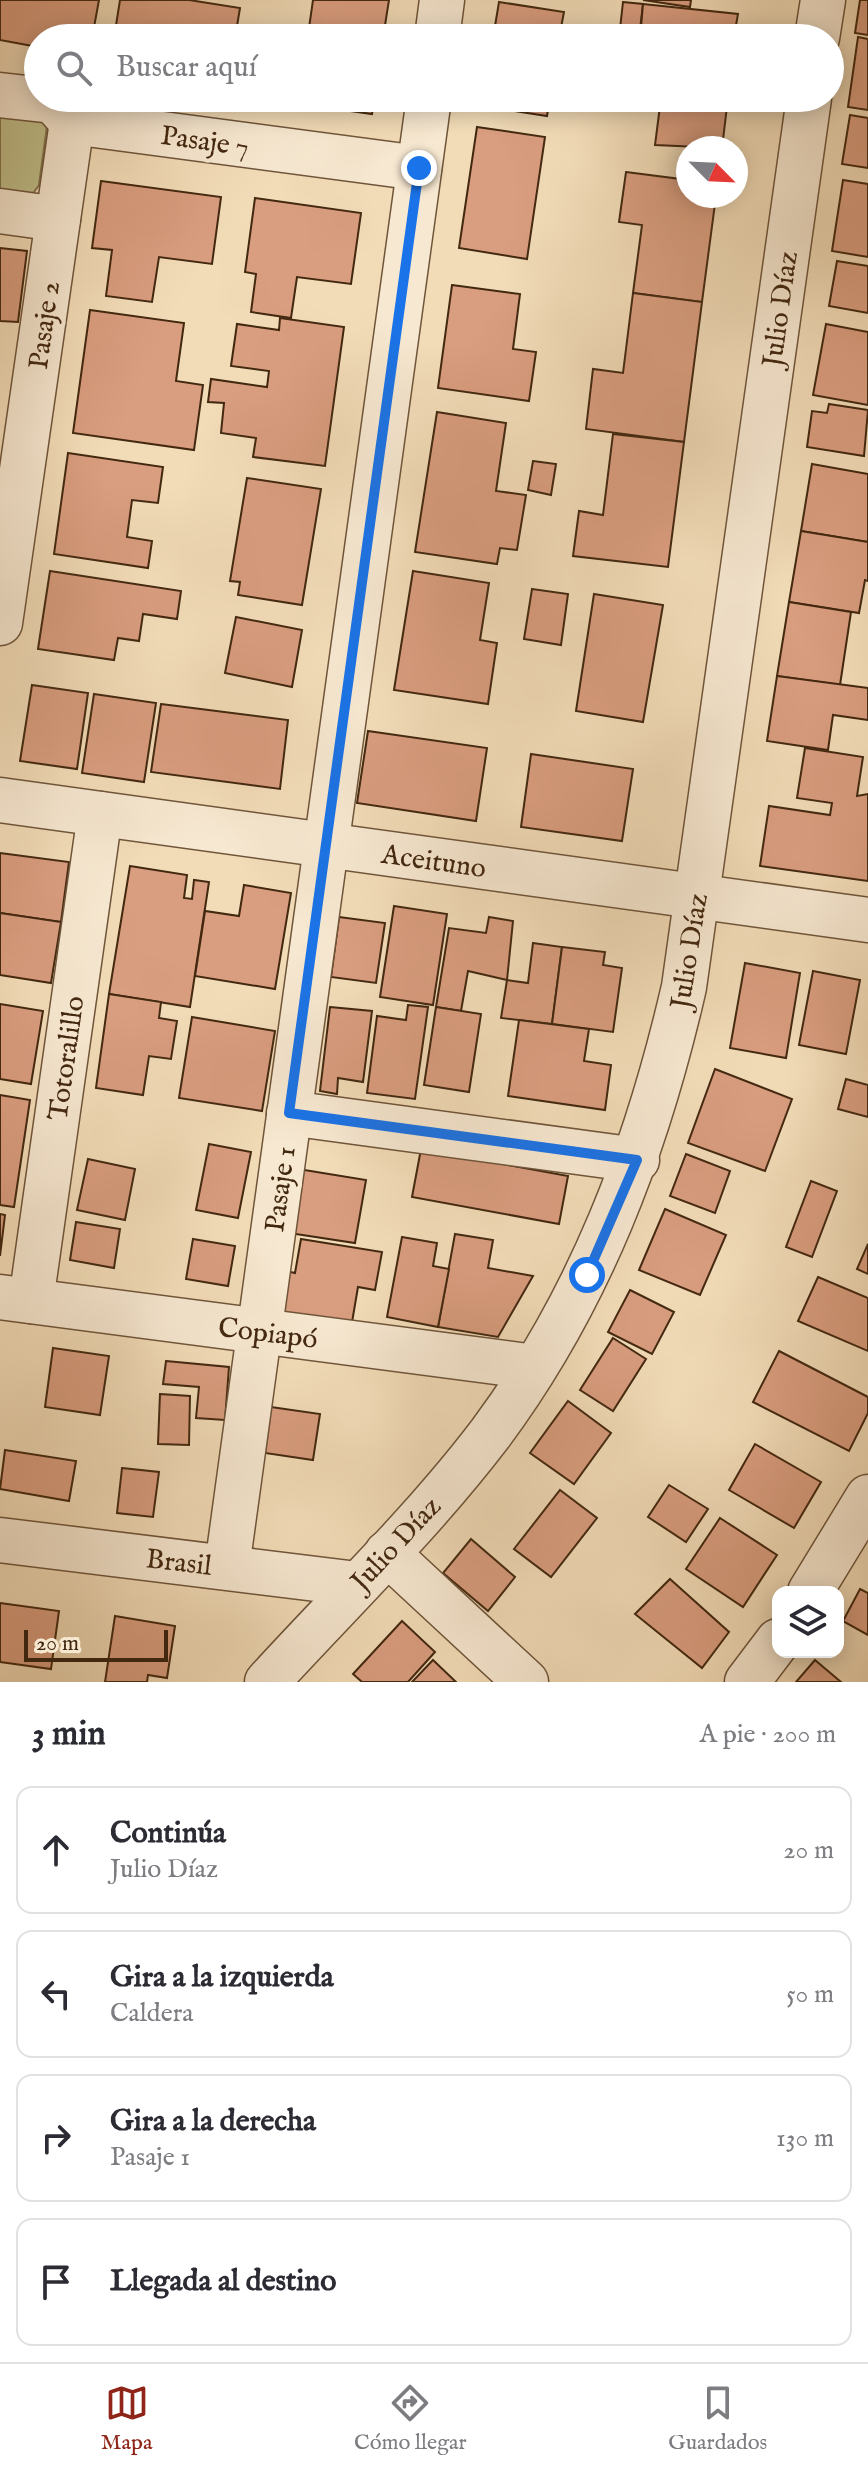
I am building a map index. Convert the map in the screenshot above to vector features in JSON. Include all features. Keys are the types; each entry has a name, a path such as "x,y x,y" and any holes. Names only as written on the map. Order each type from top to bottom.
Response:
{"street":[{"path":"439,24 442,0"},
{"path":"819,24 823,0"},
{"name":"Pasaje 7","path":"0,95 24,98"},
{"name":"Pasaje 7","path":"63,112 72,122 419,168"},
{"name":"Pasaje 1","path":"227,1567 427,112"},
{"name":"Julio Díaz","path":"267,1682 387,1553 490,1433 535,1367 587,1275 637,1160 664,1075 684,987 807,112"},
{"name":"Pasaje 2","path":"0,623 72,122"},
{"path":"0,211 58,219"},
{"name":"Aceituno","path":"0,800 868,920"},
{"name":"Totoralillo","path":"15,1299 100,814"},
{"path":"289,1113 637,1160"},
{"name":"Copiapó","path":"15,1299 535,1367"},
{"path":"814,1586 868,1497"},
{"name":"Brasil","path":"0,1540 357,1584"},
{"path":"387,1553 526,1682"},
{"path":"747,1682 772,1649"}],"shaded area":[{"path":"0,111 39,116 47,126 39,185 31,196 0,192"}],"building":[{"path":"0,0 99,0 95,24 24,24 24,44 0,40"},
{"path":"120,0 189,0 240,8 237,24 116,24"},
{"path":"313,0 389,0 385,24 310,24"},
{"path":"643,0 691,0 690,7"},
{"path":"860,0 868,0 868,35 855,33"},
{"path":"499,2 564,12 562,24 495,24"},
{"path":"623,2 643,4 641,24 621,24"},
{"path":"643,4 738,14 736,24 641,24"},
{"path":"858,37 868,39 868,110 848,107"},
{"path":"521,112 548,112 547,116"},
{"path":"659,112 726,112 723,136 676,136 676,146 655,145"},
{"path":"850,115 868,118 868,168 842,164"},
{"path":"477,127 545,137 527,259 459,248"},
{"path":"626,172 676,178 676,208 714,208 702,302 633,293 642,225 619,222"},
{"path":"843,180 868,184 868,257 832,251"},
{"path":"101,181 221,197 212,264 159,257 152,302 106,296 112,250 92,248"},
{"path":"255,198 361,213 351,284 297,277 291,318 251,312 256,274 245,272"},
{"path":"0,248 27,251 18,322 0,321"},
{"path":"837,261 868,266 868,313 829,306"},
{"path":"452,285 520,294 513,349 536,352 529,401 438,388"},
{"path":"633,293 702,302 684,442 586,429 593,369 623,373"},
{"path":"90,310 184,323 176,381 203,385 194,450 73,433"},
{"path":"280,318 344,327 325,466 253,457 256,438 221,433 224,403 208,402 211,379 267,387 269,371 231,366 237,324 279,330"},
{"path":"826,324 868,332 868,405 813,395"},
{"path":"829,404 868,410 864,456 807,447 812,411 827,413"},
{"path":"437,412 506,423 496,491 526,495 517,550 500,548 497,564 415,552"},
{"path":"613,434 684,442 668,567 573,556 579,511 603,515"},
{"path":"68,453 163,467 158,503 132,500 127,537 152,541 148,568 54,554"},
{"path":"533,461 556,464 551,495 528,490"},
{"path":"812,464 868,474 868,542 801,531"},
{"path":"247,478 321,489 302,605 238,595 240,582 230,581"},
{"path":"801,531 868,542 868,581 865,580 859,613 789,602"},
{"path":"50,571 181,591 177,619 143,614 139,641 118,638 114,660 38,649"},
{"path":"413,571 489,583 480,640 497,643 488,704 394,690"},
{"path":"532,589 568,594 561,645 524,639"},
{"path":"594,594 663,605 643,722 576,711"},
{"path":"789,602 851,612 840,685 777,676"},
{"path":"236,617 302,630 292,687 225,673"},
{"path":"777,676 868,688 868,720 833,715 828,750 767,741"},
{"path":"32,685 88,693 77,769 20,761"},
{"path":"94,694 156,703 144,782 82,773"},
{"path":"161,704 288,720 280,789 151,772"},
{"path":"368,731 487,748 476,821 357,803"},
{"path":"805,748 863,757 857,796 868,794 868,881 760,866 769,806 830,815 832,803 797,798"},
{"path":"531,754 633,769 622,841 521,827"},
{"path":"0,853 69,862 61,922 0,913"},
{"path":"130,866 187,875 184,898 192,899 194,880 209,882 190,1007 109,994"},
{"path":"244,885 291,893 275,989 195,976 205,911 239,916"},
{"path":"394,906 447,914 433,1005 380,997"},
{"path":"0,913 61,922 51,983 0,975"},
{"path":"339,917 385,923 376,983 331,977"},
{"path":"489,917 513,921 507,980 468,971 461,1011 436,1007 449,928 486,933"},
{"path":"533,943 562,947 552,1024 501,1018 507,980 528,983"},
{"path":"562,947 605,952 603,965 622,968 613,1032 552,1024"},
{"path":"745,963 800,973 786,1058 730,1048"},
{"path":"813,971 860,980 846,1054 799,1045"},
{"path":"109,994 161,1002 159,1018 177,1021 171,1059 149,1056 143,1095 96,1088"},
{"path":"0,1004 43,1011 31,1084 0,1079"},
{"path":"408,1005 428,1007 415,1099 367,1093 377,1016 406,1020"},
{"path":"330,1007 372,1011 363,1082 338,1078 337,1094 320,1091"},
{"path":"436,1007 481,1014 469,1092 424,1085"},
{"path":"192,1017 275,1031 262,1111 179,1098"},
{"path":"519,1020 589,1029 584,1061 611,1065 605,1110 508,1096"},
{"path":"715,1069 792,1099 765,1171 688,1143"},
{"path":"846,1079 868,1085 868,1117 838,1109"},
{"path":"0,1095 30,1100 14,1207 0,1205"},
{"path":"209,1144 251,1152 238,1218 196,1210"},
{"path":"421,1149 568,1176 559,1224 412,1197"},
{"path":"686,1154 730,1171 715,1213 670,1196"},
{"path":"88,1159 135,1169 125,1220 77,1210"},
{"path":"286,1167 366,1180 355,1243 276,1231"},
{"path":"811,1181 837,1191 812,1257 786,1247"},
{"path":"665,1209 726,1235 700,1295 639,1270"},
{"path":"0,1214 5,1215 0,1256"},
{"path":"76,1222 120,1229 114,1268 70,1260"},
{"path":"455,1234 493,1240 488,1268 533,1276 498,1337 438,1327"},
{"path":"402,1237 437,1243 433,1266 449,1269 438,1327 387,1317"},
{"path":"193,1239 235,1246 228,1286 186,1279"},
{"path":"301,1239 382,1252 375,1290 358,1287 349,1340 276,1328 286,1271 295,1273"},
{"path":"868,1244 868,1274 857,1269"},
{"path":"818,1277 868,1298 868,1351 798,1321"},
{"path":"630,1290 674,1312 652,1354 608,1332"},
{"path":"613,1338 646,1359 613,1411 580,1390"},
{"path":"53,1348 109,1356 100,1415 45,1407"},
{"path":"779,1351 868,1397 868,1413 849,1451 753,1402"},
{"path":"166,1361 229,1367 225,1420 196,1418 199,1387 163,1384"},
{"path":"160,1394 190,1396 189,1445 158,1444"},
{"path":"568,1401 611,1433 574,1484 530,1453"},
{"path":"271,1407 320,1414 313,1460 265,1453"},
{"path":"755,1444 821,1482 794,1528 729,1490"},
{"path":"5,1450 76,1461 69,1501 0,1489"},
{"path":"122,1468 159,1472 153,1517 117,1513"},
{"path":"669,1485 708,1509 686,1542 648,1517"},
{"path":"560,1490 597,1518 551,1577 514,1549"},
{"path":"720,1518 777,1555 743,1607 686,1569"},
{"path":"471,1539 515,1577 488,1611 443,1573"},
{"path":"670,1579 729,1632 702,1668 635,1614"},
{"path":"860,1589 868,1593 868,1635 844,1619"},
{"path":"0,1603 59,1611 51,1669 0,1662"},
{"path":"115,1616 175,1626 167,1678 148,1675 147,1682 105,1682"},
{"path":"402,1621 435,1652 408,1682 362,1682 353,1674"},
{"path":"433,1660 456,1682 412,1682"},
{"path":"815,1660 841,1682 796,1682"}],"route":[{"path":"419,168 289,1113 637,1160 587,1275"}]}
